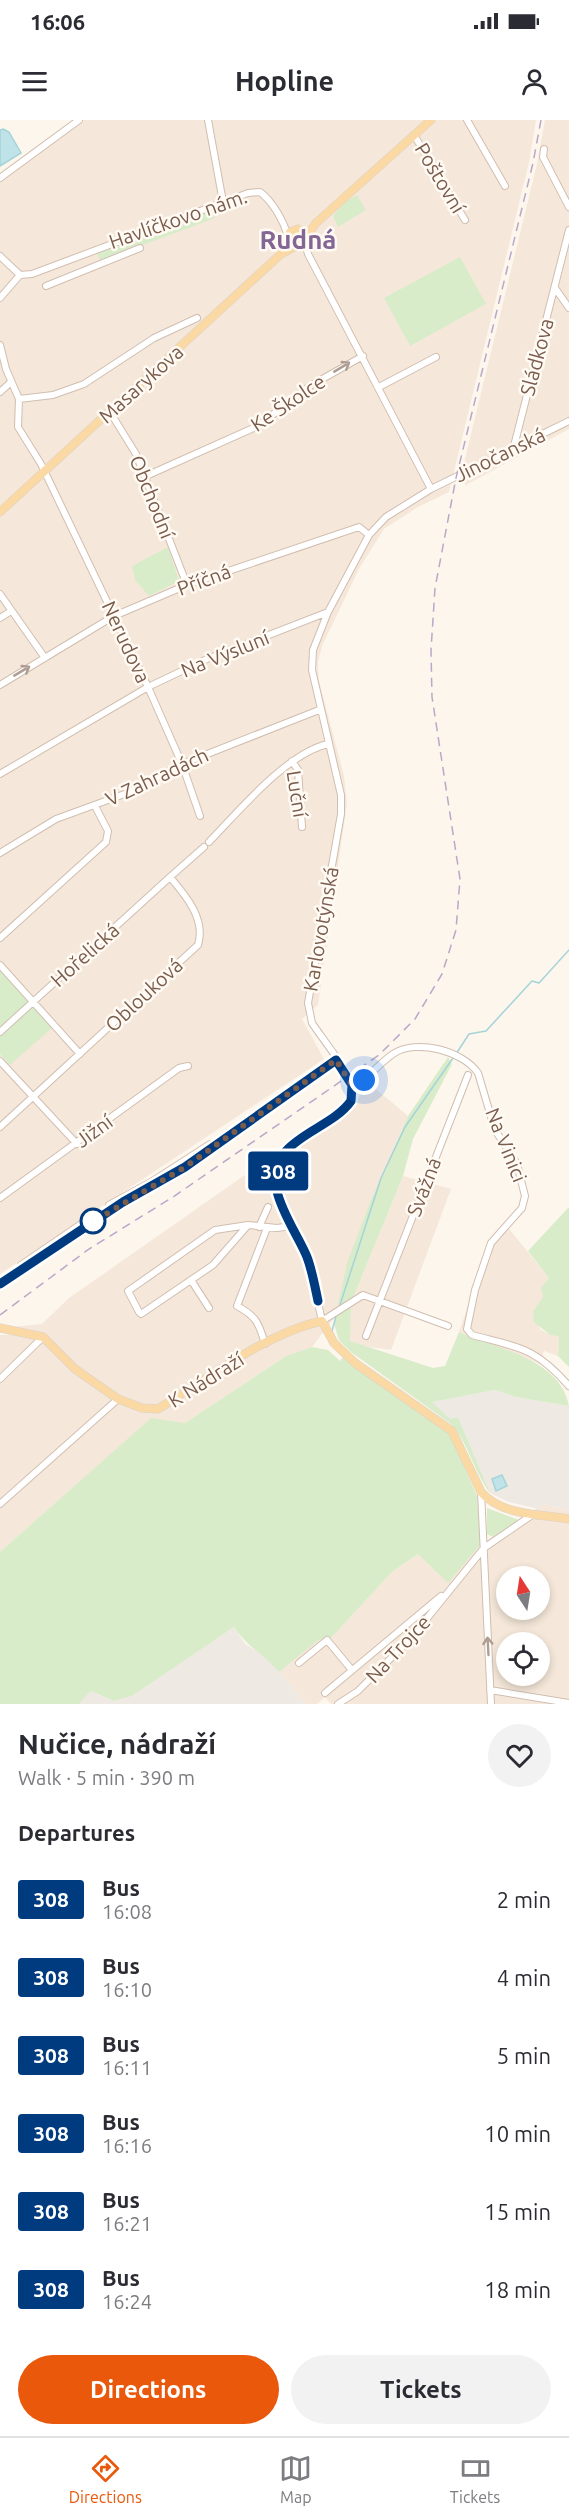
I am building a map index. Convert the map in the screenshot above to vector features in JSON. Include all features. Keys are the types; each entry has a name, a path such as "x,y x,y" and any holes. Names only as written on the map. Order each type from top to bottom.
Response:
{"main road":[{"path":"281,254 300,241 316,223 431,120"},
{"path":"281,254 288,237 297,229 316,223"},
{"path":"297,229 300,241"},
{"path":"288,237 300,241"},
{"name":"Masarykova","path":"0,512 281,254"},
{"path":"322,1321 334,1343 355,1363 452,1431 481,1492 496,1505 532,1515 569,1519"},
{"name":"K Nádraží","path":"43,1337 75,1369 118,1399 142,1408 158,1409 264,1344 297,1327 322,1321"},
{"path":"0,1328 43,1337"}],"street":[{"path":"0,177 79,120"},
{"path":"208,120 223,202"},
{"path":"467,120 506,186"},
{"name":"Poštovní","path":"414,135 465,220"},
{"path":"544,149 543,157 569,207"},
{"name":"Havlíčkovo nám.","path":"20,275 32,274 223,202 260,192 267,197 284,223"},
{"path":"284,223 297,229"},
{"path":"284,223 288,237"},
{"name":"Sládkova","path":"513,450 569,230"},
{"path":"300,241 363,356 431,489"},
{"name":"Havlíčkovo nám.","path":"46,286 140,248"},
{"name":"Havlíčkovo nám.","path":"93,250 99,264"},
{"path":"0,256 20,275 0,298"},
{"path":"555,288 568,306"},
{"path":"0,345 3,370 19,399 53,394 84,384 154,338 197,318"},
{"path":"185,324 195,334"},
{"name":"Ke Školce","path":"146,476 258,426 310,386 363,356"},
{"path":"379,387 436,357"},
{"path":"0,392 11,382"},
{"name":"Nerudova","path":"19,399 18,426 44,472 114,616 182,764 200,816"},
{"name":"Obchodní","path":"110,412 132,447 146,476 187,585"},
{"name":"Jinočanská","path":"431,489 569,421"},
{"name":"Karlovotýnská","path":"352,1085 312,1023 308,1003 341,814 341,795 319,710 312,670 313,650 328,612 369,535 387,517 431,489"},
{"name":"Příčná","path":"0,685 114,616 187,585 359,527 369,535"},
{"path":"0,594 45,658"},
{"path":"0,618 12,611"},
{"name":"Na Výsluní","path":"0,774 147,687 207,659 328,612"},
{"name":"V Zahradách","path":"0,854 56,819 130,792 182,764 319,710"},
{"path":"170,877 292,761 310,749 328,744"},
{"name":"Luční","path":"292,761 298,770 302,826"},
{"path":"0,938 106,842 108,831 95,806"},
{"name":"Hořelická","path":"0,1032 170,877"},
{"name":"Oblouková","path":"0,1127 198,945 201,936 192,902 170,877"},
{"path":"0,965 80,1054"},
{"name":"Na Vinici","path":"352,1085 371,1075 392,1054 410,1048 437,1048 451,1052 473,1066 478,1073 495,1130 517,1164 525,1196 522,1208 491,1243 475,1290 467,1329 472,1335 533,1352 550,1365 569,1386"},
{"path":"0,1284 107,1212 174,1174 336,1060"},
{"path":"0,1061 76,1144"},
{"name":"Jižní","path":"0,1198 179,1068 188,1066"},
{"name":"Svážná","path":"366,1336 468,1075"},
{"path":"352,1085 352,1097 348,1105 292,1145 279,1162 277,1187 280,1205 308,1258 322,1321 357,1297 370,1295 448,1326"},
{"path":"259,1227 268,1207"},
{"path":"248,1225 213,1265 141,1314 128,1291 215,1230 248,1225 286,1229 292,1226"},
{"path":"264,1344 258,1321 253,1314 237,1306 267,1228"},
{"path":"191,1280 209,1308"},
{"path":"0,1379 43,1337"},
{"path":"0,1504 118,1399"},
{"path":"481,1492 491,1704"},
{"name":"Na Trojce","path":"338,1704 358,1691 411,1638 484,1548 532,1515"},
{"name":"Na Trojce","path":"325,1693 351,1669 451,1589"},
{"name":"Na Trojce","path":"299,1663 327,1640 351,1669"},
{"path":"490,1690 569,1704"}],"shaded area":[{"path":"79,120 536,120 529,162 449,492 418,507 384,529 360,567 322,646 318,662 319,681 344,776 347,803 318,1005 302,1019 324,1059 0,1274 0,177"},
{"path":"545,120 569,120 569,429 466,485 460,479 537,164"},
{"path":"370,1084 408,1116 371,1200 336,1315 312,1347 286,1356 185,1423 151,1419 0,1552 0,1335 12,1335 13,1327 42,1324 69,1298 265,1161 287,1164 306,1141 340,1118"},
{"path":"403,1176 451,1189 391,1350 350,1344 351,1303"},
{"path":"506,1225 549,1278 543,1297 533,1311 540,1329 550,1335 559,1335 558,1356 544,1351 540,1364 459,1332 489,1244"},
{"path":"495,1390 516,1397 569,1406 569,1510 543,1504 539,1509 509,1502 490,1493 458,1417 450,1420 431,1402"},
{"path":"543,1504 569,1510 569,1704 331,1704 325,1697 317,1704 306,1704 279,1672 320,1639 329,1640 392,1572 418,1554 481,1544"},
{"path":"234,1627 245,1644 267,1657 306,1704 79,1704 91,1691 114,1701 132,1696"}],"green space":[{"path":"357,195 366,210 338,227 333,216 345,202"},
{"path":"212,208 215,218 100,261 96,250"},
{"path":"460,257 486,304 410,346 384,298"},
{"path":"168,547 179,581 149,596 135,580 132,566"},
{"path":"0,970 53,1027 10,1065 0,1054"},
{"path":"448,1057 452,1064 413,1139 403,1176 351,1303 350,1341 433,1368 445,1366 459,1332 524,1357 553,1377 563,1390 569,1406 516,1397 495,1390 432,1402 450,1419 458,1417 490,1493 451,1424 351,1352 339,1340 334,1324 347,1263 371,1200 408,1116"},
{"path":"569,1207 569,1367 558,1356 559,1336 550,1335 534,1322 533,1311 543,1297 541,1288 549,1278 528,1251"},
{"path":"312,1347 328,1350 340,1361 343,1357 450,1435 477,1496 481,1544 448,1583 418,1554 392,1572 329,1640 320,1639 279,1672 234,1627 132,1696 114,1701 91,1691 79,1704 0,1704 0,1552 151,1418 185,1423 286,1356"},
{"path":"487,1508 519,1520 493,1537 487,1534"}],"water":[{"path":"0,130 9,132 21,153 0,166"},
{"path":"502,1475 507,1486 496,1491 492,1479"}],"waterway":[{"path":"456,1054 469,1034 486,1031 532,981 539,983 569,950"},
{"path":"339,1308 381,1178 405,1127 453,1058"},
{"path":"332,1331 336,1316"}],"railway":[{"path":"0,1315 89,1249 173,1197 379,1055 415,1019 442,974 456,930 460,879 432,697 431,650 435,588 456,478 533,163 541,120"}],"bus line":[{"name":"308","path":"0,1284 107,1212 185,1167 336,1060 352,1085 351,1101 340,1112 284,1152 277,1174 280,1205 308,1258 318,1301"}],"district":[{"name":"Rudná","path":"298,240"}],"route":[{"path":"93,1221 91,1223 123,1202 174,1174 336,1060 352,1085 364,1080"}]}
